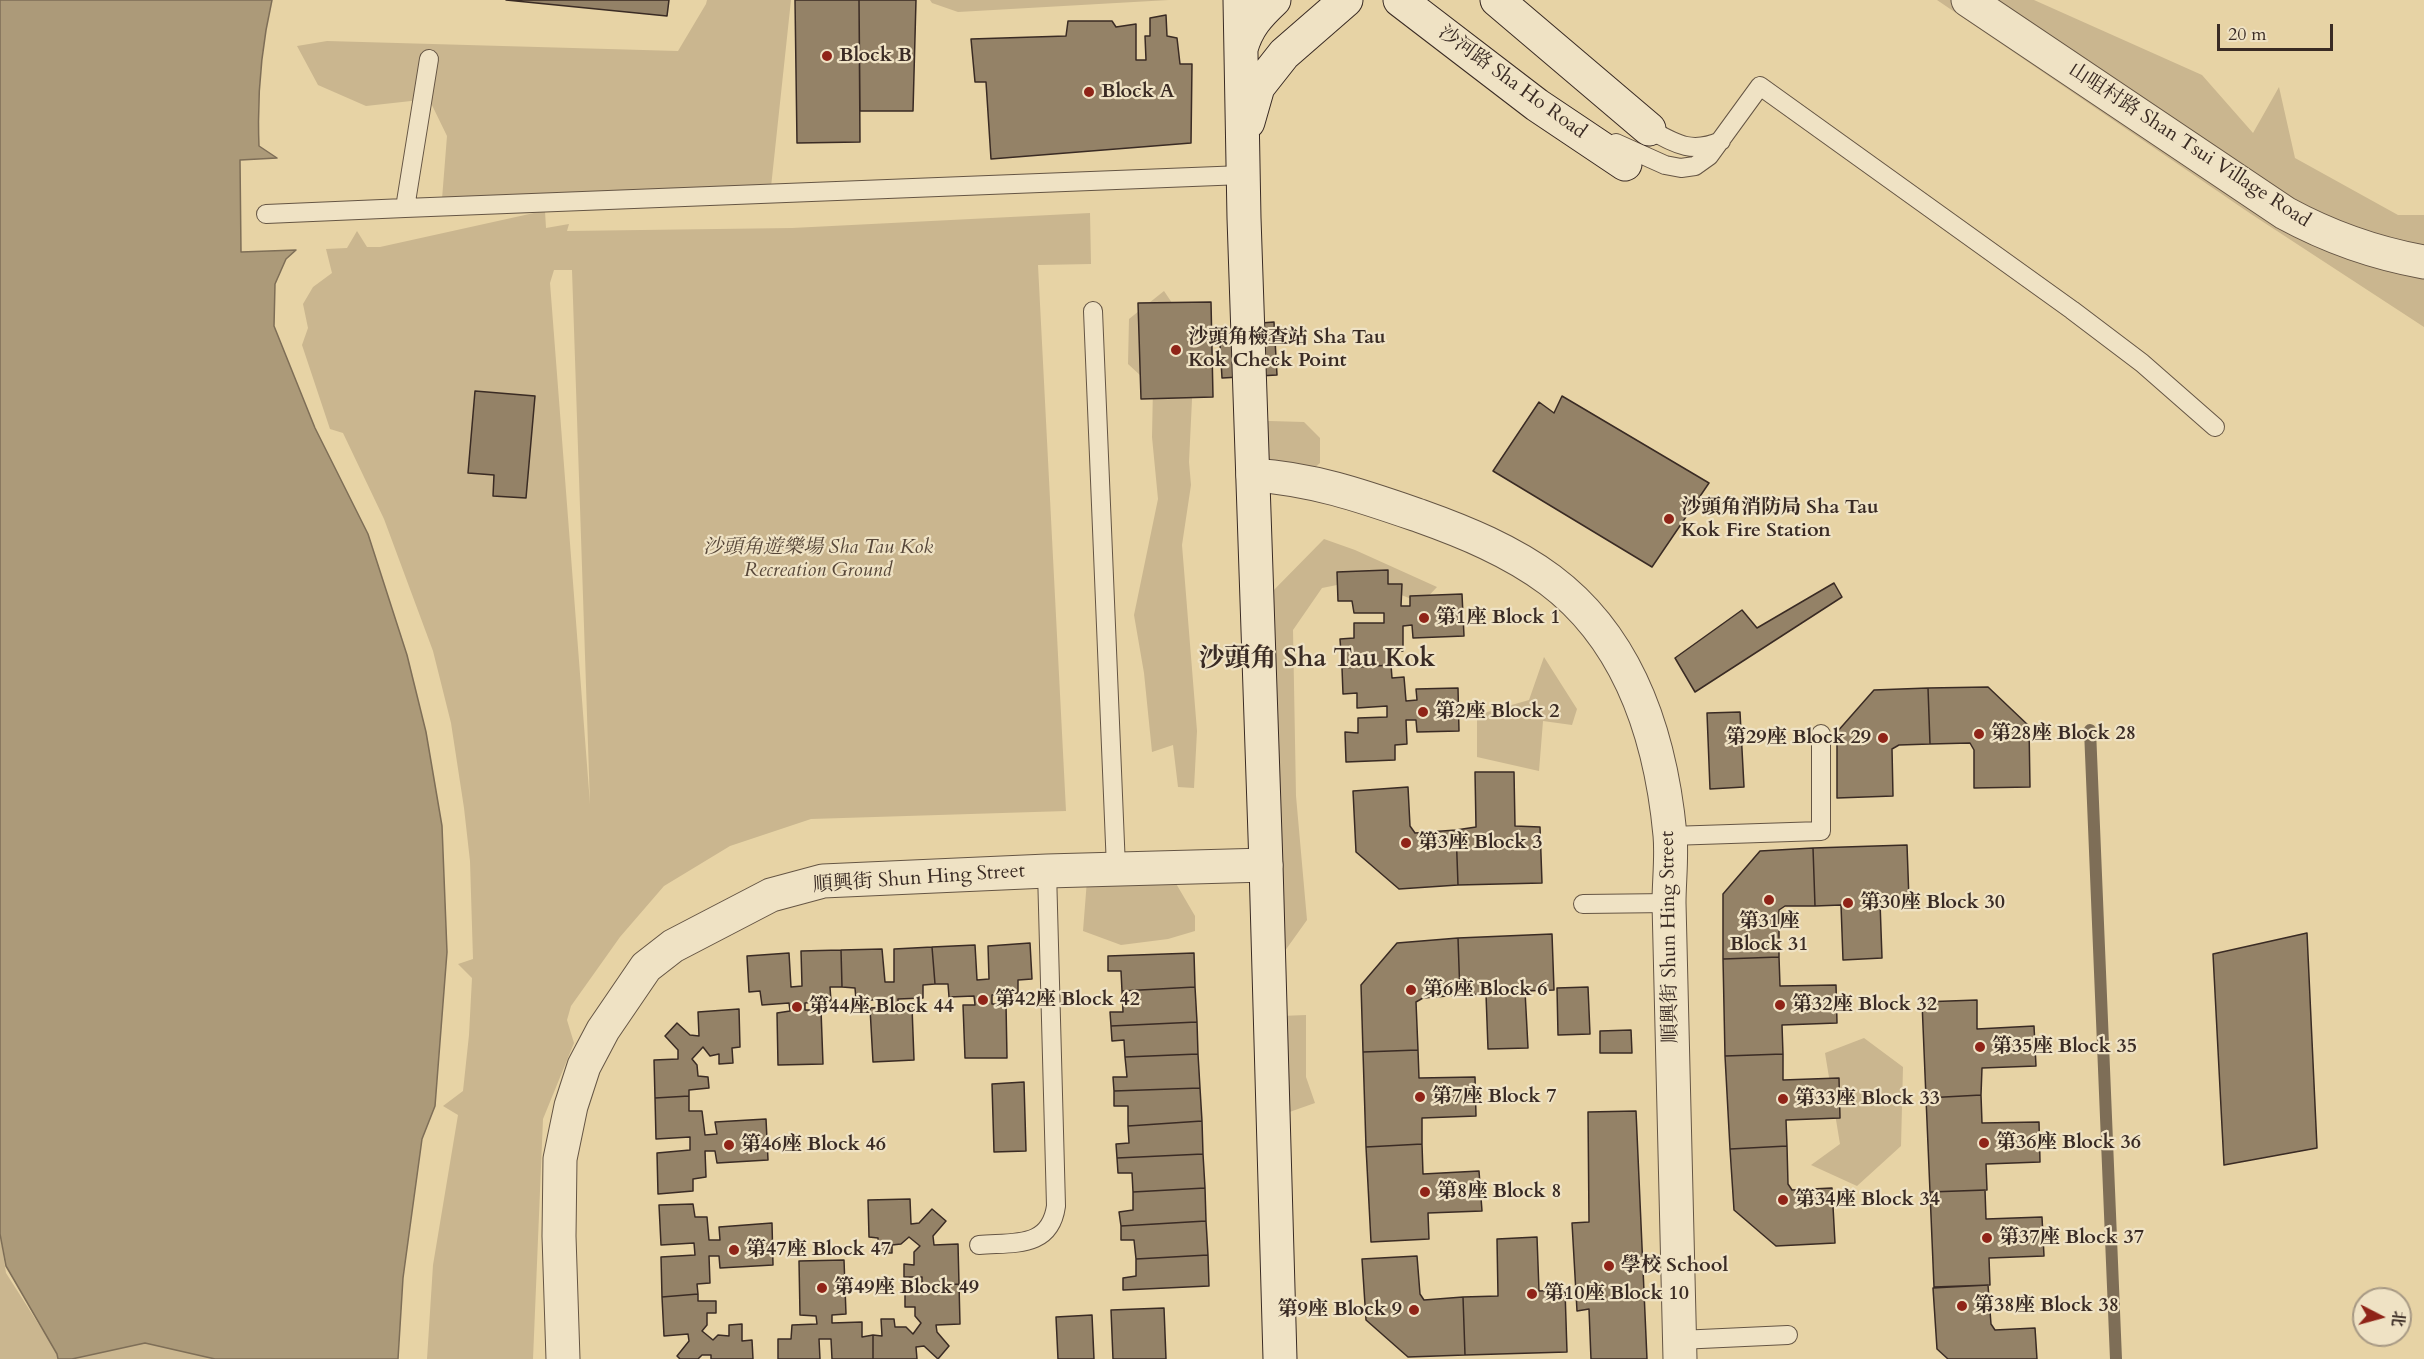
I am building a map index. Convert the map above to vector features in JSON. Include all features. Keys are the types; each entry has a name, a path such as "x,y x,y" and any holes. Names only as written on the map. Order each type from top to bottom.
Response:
{"street":[{"path":"1240,0 1240,69 1280,1359"},
{"path":"1240,69 1240,52 1245,33 1257,15 1274,0"},
{"path":"1243,159 1258,87 1299,38 1346,0"},
{"name":"沙河路 Sha Ho Road","path":"1400,0 1537,105 1624,164"},
{"path":"1497,0 1649,129"},
{"name":"山咀村路 Shan Tsui Village Road","path":"1968,0 2285,213 2314,229 2350,244 2387,256 2424,262"},
{"name":"順興街 Shun Hing Street","path":"1253,475 1316,482 1356,494 1447,526 1519,560 1550,580 1574,600 1597,626 1615,650 1641,700 1656,754 1670,836 1669,903 1680,1349"},
{"name":"順興街 Shun Hing Street","path":"563,1359 559,1236 560,1160 571,1106 584,1066 603,1030 646,968 673,946 771,895 824,880 1116,868 1266,865"}],"lane":[{"path":"405,208 429,59"},
{"path":"1537,105 1665,165 1681,168 1695,166 1709,156 1760,86 2072,310 2142,363 2215,427"},
{"path":"1649,129 1686,147 1705,148 1721,141"},
{"path":"266,214 405,208 1243,159"},
{"path":"1093,310 1116,868"},
{"path":"1670,836 1821,831 1821,734"},
{"path":"979,1245 1037,1239 1047,1231 1054,1220 1056,1206 1047,871"},
{"path":"1583,904 1669,903"},
{"path":"1680,1349 1788,1335"}],"green space":[{"name":"沙頭角遊樂場 Sha Tau Kok Recreation Ground","path":"707,0 791,0 771,187 545,211 546,228 569,224 567,231 792,228 1090,213 1091,264 1038,265 1066,811 811,819 730,846 664,886 620,937 571,1006 567,1020 574,1043 543,1119 533,1359 427,1359 433,1265 458,1115 443,1106 463,1091 469,1035 472,978 458,964 473,959 470,861 464,808 451,723 433,651 384,519 343,433 330,429 302,345 308,328 303,304 313,287 332,273 326,249 347,248 357,231 367,247 380,247 543,211 442,199 447,136 429,99 366,106 318,85 297,46 327,41 678,51","holes":["554,270 572,270 590,804 550,283"]},
{"path":"930,0 1169,0 958,12 932,3"},
{"path":"1937,0 2034,0 2202,75 2253,133 2279,87 2295,158 2398,215 2424,215 2424,327 2251,214"},
{"path":"1164,291 1195,337 1189,462 1191,485 1182,545 1197,731 1194,788 1178,787 1173,745 1152,752 1144,673 1134,615 1158,499 1152,437 1153,387 1128,364 1129,319"},
{"path":"1235,420 1304,422 1320,438 1320,463 1293,487"},
{"path":"1324,539 1355,550 1437,587 1422,603 1362,580 1322,588 1293,630 1296,796 1307,920 1277,962 1267,597"},
{"path":"1544,657 1577,709 1572,725 1543,721 1539,771 1477,757 1477,715 1529,700"},
{"path":"1171,875 1195,916 1195,931 1168,939 1121,945 1083,931 1087,880"},
{"path":"1306,1015 1306,1077 1315,1103 1281,1115 1281,1016"},
{"path":"1864,1038 1903,1067 1901,1146 1857,1186 1811,1165 1840,1144 1825,1053"},
{"path":"0,1234 6,1273 57,1353 145,1343 215,1359 0,1359"}],"shaded area":[{"path":"0,0 272,0 261,73 259,146 277,158 240,160 241,252 296,250 286,259 275,284 274,326 315,428 368,534 407,655 426,732 442,826 447,952 435,1106 422,1139 403,1278 398,1359 215,1359 145,1343 72,1359 58,1359 6,1266 0,1234"}],"building":[{"path":"506,0 669,0 667,16"},
{"name":"Block B","path":"795,0 859,0 860,142 797,143"},
{"name":"Block B","path":"859,0 916,0 913,111 860,111"},
{"name":"Block A","path":"1166,15 1167,36 1177,38 1180,64 1192,64 1191,143 991,159 986,82 975,82 971,39 1066,36 1068,21 1112,21 1116,27 1136,24 1136,60 1146,60 1145,36 1150,36 1150,18"},
{"name":"沙頭角檢查站 Sha Tau Kok Check Point","path":"1211,302 1213,397 1141,399 1138,303"},
{"path":"1274,322 1277,375 1222,378 1220,344 1235,343 1234,325"},
{"path":"475,391 535,396 526,498 493,496 494,475 468,473"},
{"name":"沙頭角消防局 Sha Tau Kok Fire Station","path":"1562,396 1709,483 1652,567 1493,471 1539,402 1554,413"},
{"name":"第1座 Block 1","path":"1388,570 1388,584 1402,584 1401,606 1410,606 1410,596 1462,594 1464,636 1413,638 1412,625 1403,626 1403,651 1392,651 1391,665 1342,668 1340,639 1354,638 1354,623 1384,623 1384,613 1354,613 1352,601 1338,601 1337,572"},
{"path":"1834,583 1842,597 1695,692 1675,658 1742,610 1757,628"},
{"name":"第2座 Block 2","path":"1391,665 1392,678 1404,677 1406,701 1417,700 1416,689 1458,688 1459,731 1417,732 1416,720 1406,720 1407,744 1395,745 1395,760 1346,762 1345,732 1358,733 1358,718 1387,717 1387,706 1357,708 1357,693 1343,694 1342,668"},
{"name":"第28座 Block 28","path":"1988,687 2029,726 2030,787 1974,788 1974,750 1970,743 1930,744 1928,688"},
{"name":"第29座 Block 29","path":"1928,688 1930,744 1899,745 1892,749 1893,796 1837,798 1837,732 1874,690"},
{"path":"1740,712 1744,787 1710,789 1707,713"},
{"path":"1475,772 1514,772 1515,826 1540,827 1542,883 1458,885 1456,830 1476,827"},
{"name":"第3座 Block 3","path":"1408,787 1410,826 1415,833 1456,830 1458,885 1399,889 1356,852 1353,791"},
{"name":"第30座 Block 30","path":"1907,845 1909,900 1880,902 1882,958 1843,960 1841,905 1815,906 1813,848"},
{"name":"第31座 Block 31","path":"1813,848 1815,906 1785,906 1779,910 1779,957 1723,959 1723,894 1760,851"},
{"path":"2307,933 2317,1148 2224,1165 2213,954"},
{"path":"1552,934 1554,990 1525,991 1528,1048 1488,1049 1486,994 1460,995 1458,938"},
{"name":"第6座 Block 6","path":"1458,938 1460,995 1423,998 1416,1002 1418,1050 1363,1052 1361,985 1397,943"},
{"name":"第42座 Block 42","path":"1030,943 1032,979 1018,980 1018,993 992,995 992,1004 1006,1004 1007,1058 965,1058 963,1005 975,1005 974,996 949,997 948,984 935,984 932,947 975,945 977,980 989,979 988,946"},
{"path":"932,947 935,984 923,985 923,998 898,999 898,1006 912,1007 914,1060 873,1062 870,1008 884,1007 884,1000 856,1000 855,988 842,987 841,950 882,949 885,982 894,982 894,949"},
{"name":"第44座 Block 44","path":"841,950 842,987 830,987 831,1001 805,1003 805,1010 821,1010 823,1064 778,1065 777,1013 790,1011 789,1003 762,1005 760,991 749,992 747,956 789,953 791,987 802,986 801,951"},
{"path":"1194,953 1195,987 1122,991 1121,971 1108,971 1108,956"},
{"name":"第32座 Block 32","path":"1779,957 1780,986 1836,985 1837,1023 1782,1025 1783,1054 1725,1056 1723,959"},
{"path":"1195,987 1197,1022 1111,1026 1110,1012 1123,1012 1122,991"},
{"path":"1588,987 1590,1034 1558,1035 1557,988"},
{"name":"第35座 Block 35","path":"1977,1000 1977,1029 2034,1026 2036,1066 1982,1068 1981,1095 1926,1098 1922,1002"},
{"path":"739,1009 740,1047 732,1048 733,1063 719,1064 719,1054 710,1056 703,1047 692,1059 697,1065 698,1076 708,1077 709,1088 689,1090 689,1096 655,1098 654,1060 678,1059 678,1050 665,1036 677,1023 690,1035 699,1036 698,1012"},
{"path":"1197,1022 1198,1054 1125,1057 1124,1040 1112,1041 1111,1026"},
{"path":"1631,1030 1632,1053 1600,1053 1600,1031"},
{"name":"第7座 Block 7","path":"1418,1050 1419,1078 1475,1077 1476,1116 1422,1118 1422,1144 1366,1147 1363,1052"},
{"path":"1198,1054 1200,1088 1114,1091 1113,1077 1127,1077 1125,1057"},
{"name":"第33座 Block 33","path":"1783,1054 1783,1080 1839,1078 1840,1118 1786,1120 1787,1146 1730,1149 1725,1056"},
{"path":"1024,1082 1026,1151 994,1152 992,1084"},
{"path":"1200,1088 1202,1121 1128,1126 1128,1106 1114,1106 1114,1091"},
{"name":"第36座 Block 36","path":"1981,1095 1982,1123 2039,1122 2040,1162 1986,1164 1987,1190 1930,1192 1926,1098"},
{"name":"第46座 Block 46","path":"689,1096 689,1111 702,1111 705,1135 717,1134 715,1122 766,1119 768,1160 717,1163 715,1151 705,1151 706,1177 693,1179 693,1191 658,1194 657,1153 690,1150 690,1137 656,1139 655,1098"},
{"name":"學校 School","path":"1636,1111 1647,1359 1591,1359 1589,1309 1577,1311 1572,1223 1589,1222 1588,1112"},
{"path":"1202,1121 1203,1154 1117,1158 1116,1144 1129,1143 1128,1126"},
{"name":"第8座 Block 8","path":"1422,1144 1423,1174 1479,1171 1482,1211 1428,1213 1429,1239 1371,1242 1366,1147"},
{"name":"第34座 Block 34","path":"1787,1146 1788,1184 1792,1190 1832,1188 1835,1243 1776,1246 1734,1210 1730,1149"},
{"path":"1203,1154 1205,1188 1133,1192 1132,1173 1118,1173 1117,1158"},
{"path":"1205,1188 1206,1221 1121,1226 1119,1212 1133,1210 1133,1192"},
{"name":"第37座 Block 37","path":"1985,1190 1986,1219 2042,1217 2044,1256 1989,1258 1990,1285 1934,1287 1930,1192"},
{"path":"910,1199 911,1224 919,1223 932,1209 946,1221 933,1236 934,1245 958,1244 959,1284 922,1285 922,1277 904,1277 904,1264 914,1265 914,1252 920,1246 909,1237 901,1244 892,1245 892,1253 878,1253 878,1238 869,1237 868,1200"},
{"name":"第47座 Block 47","path":"693,1204 695,1217 707,1217 709,1240 720,1240 719,1227 772,1223 773,1265 720,1268 719,1256 709,1256 710,1283 697,1284 698,1294 662,1297 661,1257 695,1255 694,1243 661,1245 659,1205"},
{"path":"1206,1221 1208,1255 1136,1259 1134,1240 1121,1240 1121,1226"},
{"name":"第10座 Block 10","path":"1537,1237 1539,1291 1565,1290 1567,1352 1465,1355 1463,1297 1498,1296 1497,1239"},
{"path":"1208,1255 1209,1286 1123,1290 1123,1278 1136,1276 1136,1259"},
{"name":"第9座 Block 9","path":"1417,1256 1420,1294 1424,1300 1463,1297 1465,1355 1408,1357 1366,1320 1362,1259"},
{"name":"第49座 Block 49","path":"844,1260 846,1314 832,1315 832,1323 862,1322 862,1337 873,1335 873,1359 832,1359 831,1339 819,1339 820,1359 778,1359 778,1339 791,1339 792,1325 817,1324 816,1316 800,1315 799,1261"},
{"path":"959,1284 960,1324 936,1325 937,1332 949,1346 938,1359 924,1346 916,1347 917,1359 873,1359 873,1335 882,1336 881,1319 894,1319 895,1327 906,1327 913,1334 921,1323 915,1316 915,1307 905,1307 905,1293 923,1293 922,1285"},
{"name":"第38座 Block 38","path":"1988,1285 1991,1324 1995,1330 2035,1328 2037,1359 1948,1359 1937,1349 1933,1288"},
{"path":"698,1294 698,1301 716,1301 716,1313 707,1313 707,1325 702,1331 713,1340 718,1335 729,1336 729,1325 742,1324 742,1341 752,1340 753,1359 711,1359 711,1355 702,1355 698,1359 680,1359 677,1356 689,1341 688,1334 664,1336 662,1297"},
{"path":"1164,1308 1166,1359 1113,1359 1111,1310"},
{"path":"1092,1315 1094,1359 1058,1359 1056,1317"}],"waterway":[{"path":"2090,730 2116,1359"}],"place":[{"name":"Block B","path":"827,56"},
{"name":"Block A","path":"1089,92"},
{"name":"沙頭角檢查站 Sha Tau Kok Check Point","path":"1176,350"},
{"name":"沙頭角消防局 Sha Tau Kok Fire Station","path":"1669,519"},
{"name":"第1座 Block 1","path":"1424,618"},
{"name":"第2座 Block 2","path":"1423,712"},
{"name":"第28座 Block 28","path":"1979,734"},
{"name":"第29座 Block 29","path":"1883,738"},
{"name":"第3座 Block 3","path":"1406,843"},
{"name":"第31座 Block 31","path":"1769,900"},
{"name":"第30座 Block 30","path":"1848,903"},
{"name":"第6座 Block 6","path":"1411,990"},
{"name":"第42座 Block 42","path":"983,1000"},
{"name":"第32座 Block 32","path":"1780,1005"},
{"name":"第44座 Block 44","path":"797,1007"},
{"name":"第35座 Block 35","path":"1980,1047"},
{"name":"第7座 Block 7","path":"1420,1097"},
{"name":"第33座 Block 33","path":"1783,1099"},
{"name":"第36座 Block 36","path":"1984,1143"},
{"name":"第46座 Block 46","path":"729,1145"},
{"name":"第8座 Block 8","path":"1425,1192"},
{"name":"第34座 Block 34","path":"1783,1200"},
{"name":"第37座 Block 37","path":"1987,1238"},
{"name":"第47座 Block 47","path":"734,1250"},
{"name":"學校 School","path":"1609,1266"},
{"name":"第49座 Block 49","path":"822,1288"},
{"name":"第10座 Block 10","path":"1532,1294"},
{"name":"第38座 Block 38","path":"1962,1306"},
{"name":"第9座 Block 9","path":"1414,1310"}],"district":[{"name":"沙頭角 Sha Tau Kok","path":"1317,660"}]}
